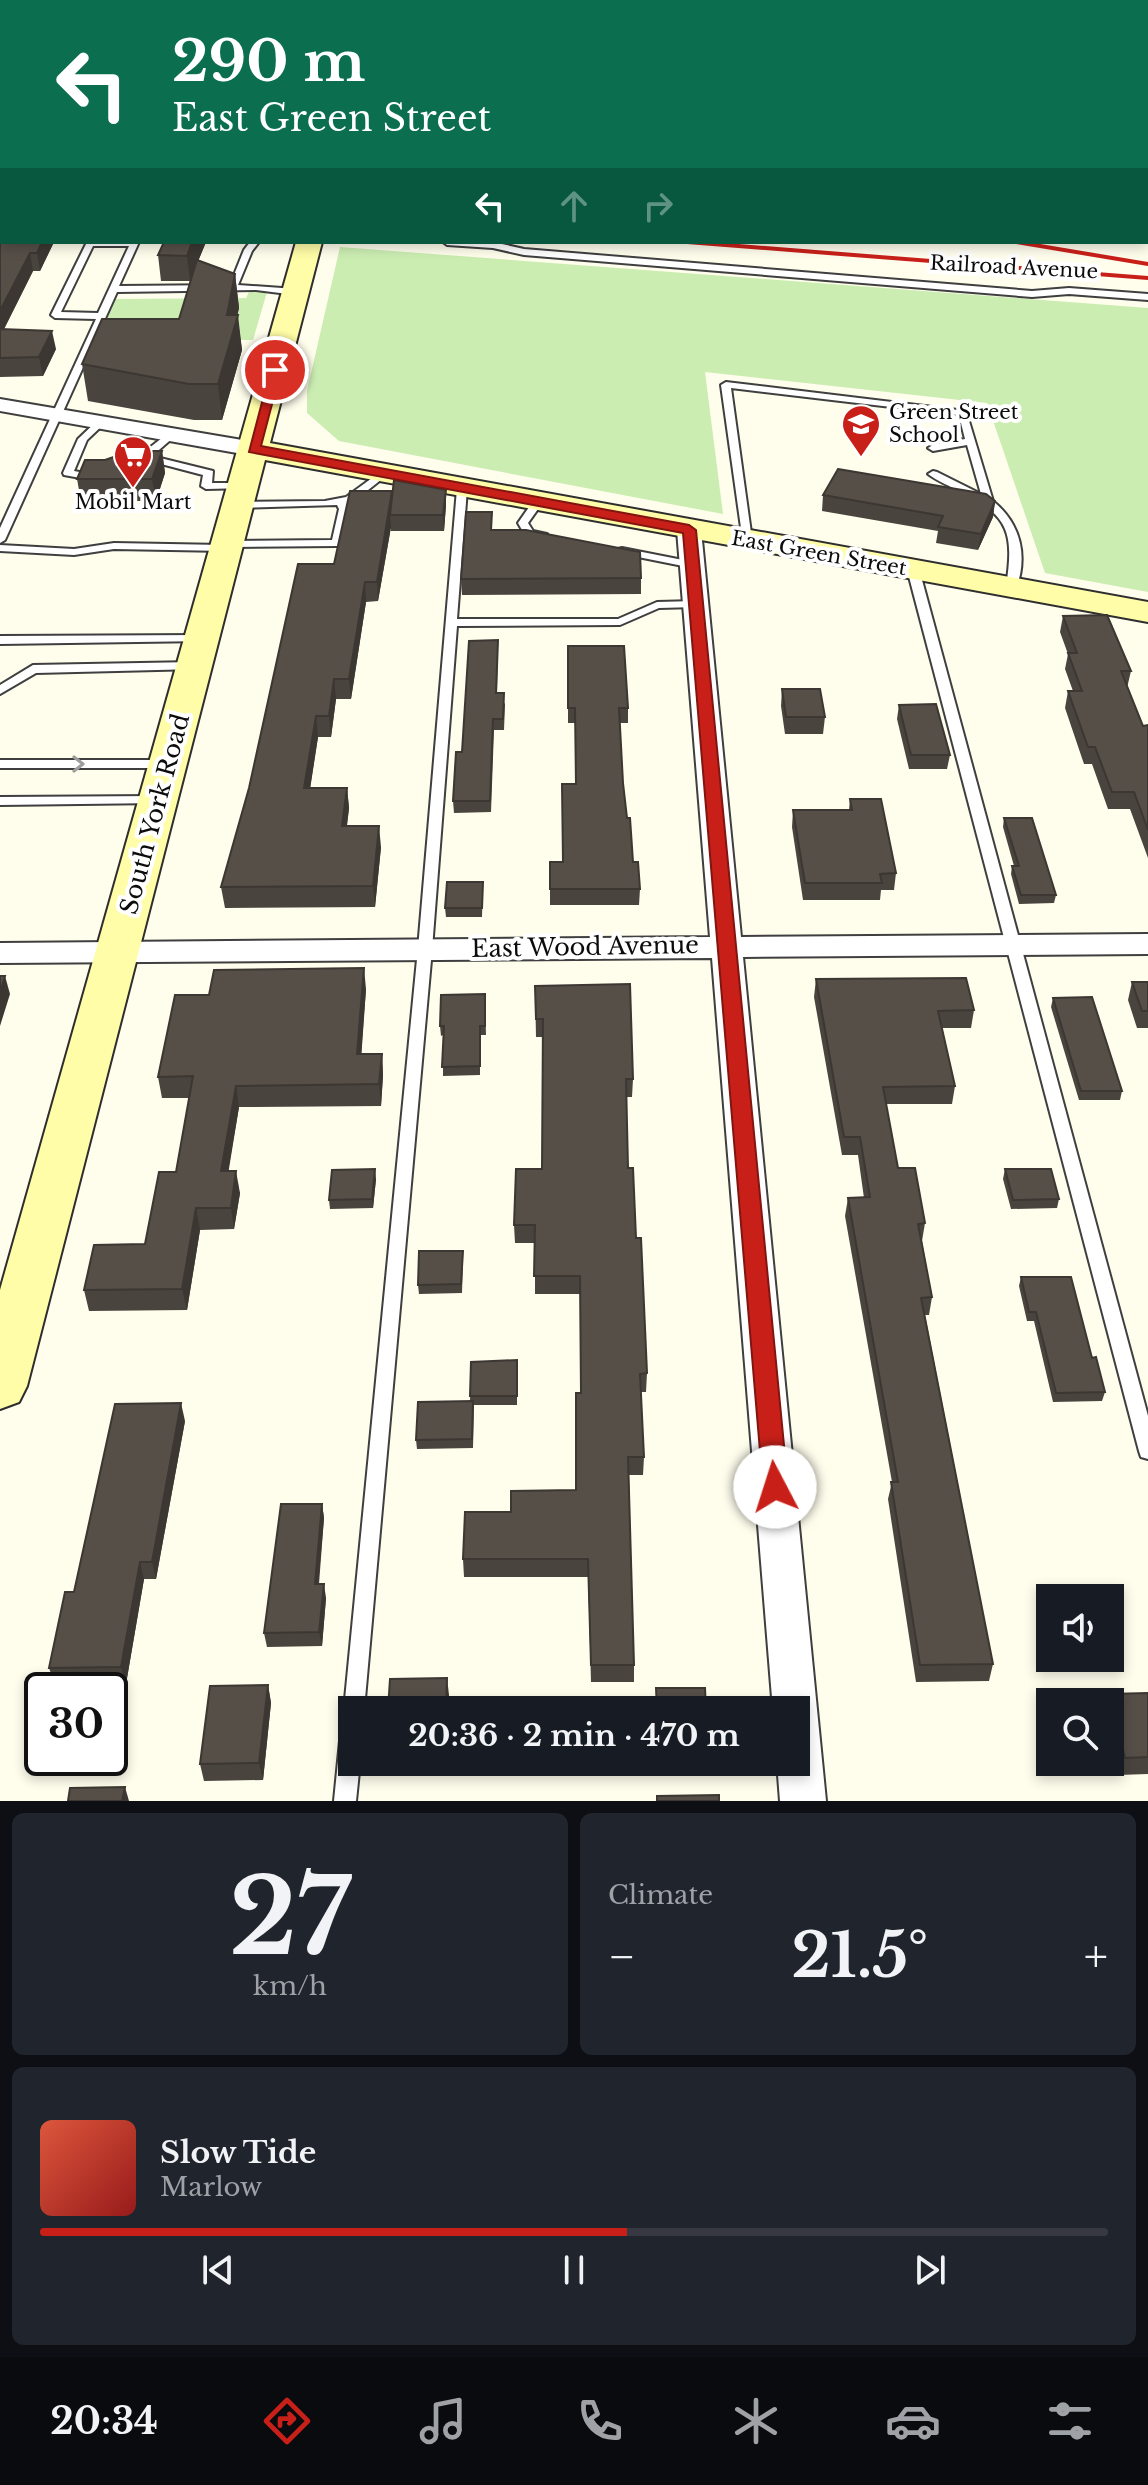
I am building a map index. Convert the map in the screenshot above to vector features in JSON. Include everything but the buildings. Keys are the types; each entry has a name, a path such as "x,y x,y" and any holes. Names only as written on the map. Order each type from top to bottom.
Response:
{"main road":[{"name":"South York Road","path":"0,1386 308,244"},
{"name":"East Green Street","path":"254,449 1148,612"}],"street":[{"path":"0,405 254,449"},
{"path":"689,530 794,1696"},
{"name":"East Wood Avenue","path":"0,953 1148,944"},
{"path":"801,1776 803,1801"}],"lane":[{"path":"90,244 55,315 101,316"},
{"path":"0,540 134,244"},
{"path":"233,287 253,244"},
{"name":"Railroad Avenue","path":"478,244 524,252 1032,294 1069,291 1148,297"},
{"path":"113,289 233,287 296,292"},
{"path":"747,540 726,385 963,413 988,501"},
{"path":"101,422 83,439 68,473 85,479 108,478"},
{"path":"128,471 171,434"},
{"path":"933,448 971,441"},
{"path":"144,457 209,473 206,486 234,521 337,543 344,509 341,501"},
{"path":"0,548 74,552 349,500 383,473"},
{"path":"933,474 988,501 1008,520 1019,552 1012,587"},
{"path":"355,1696 425,949 462,489"},
{"path":"538,502 523,523 529,533 559,539"},
{"path":"604,547 693,565"},
{"path":"913,569 1148,1451"},
{"path":"452,623 620,622 657,605 696,604"},
{"path":"0,640 198,652"},
{"path":"0,690 33,669 198,652"},
{"path":"0,764 163,782"},
{"path":"0,801 163,782"},
{"path":"345,1801 348,1776"}],"green space":[{"path":"340,247 1148,308 1148,592 1045,573 987,403 705,372 723,514 339,441 307,413 307,391"},
{"path":"249,292 267,292 253,340 112,340 104,323 114,299 246,298"}],"railway":[{"path":"713,244 1148,278"},
{"path":"1028,244 1148,264"}],"place":[{"name":"Green Street School","path":"861,458"},
{"name":"Mobil Mart","path":"133,489"}],"route":[{"path":"275,370 254,449 689,530 775,1487"}]}
